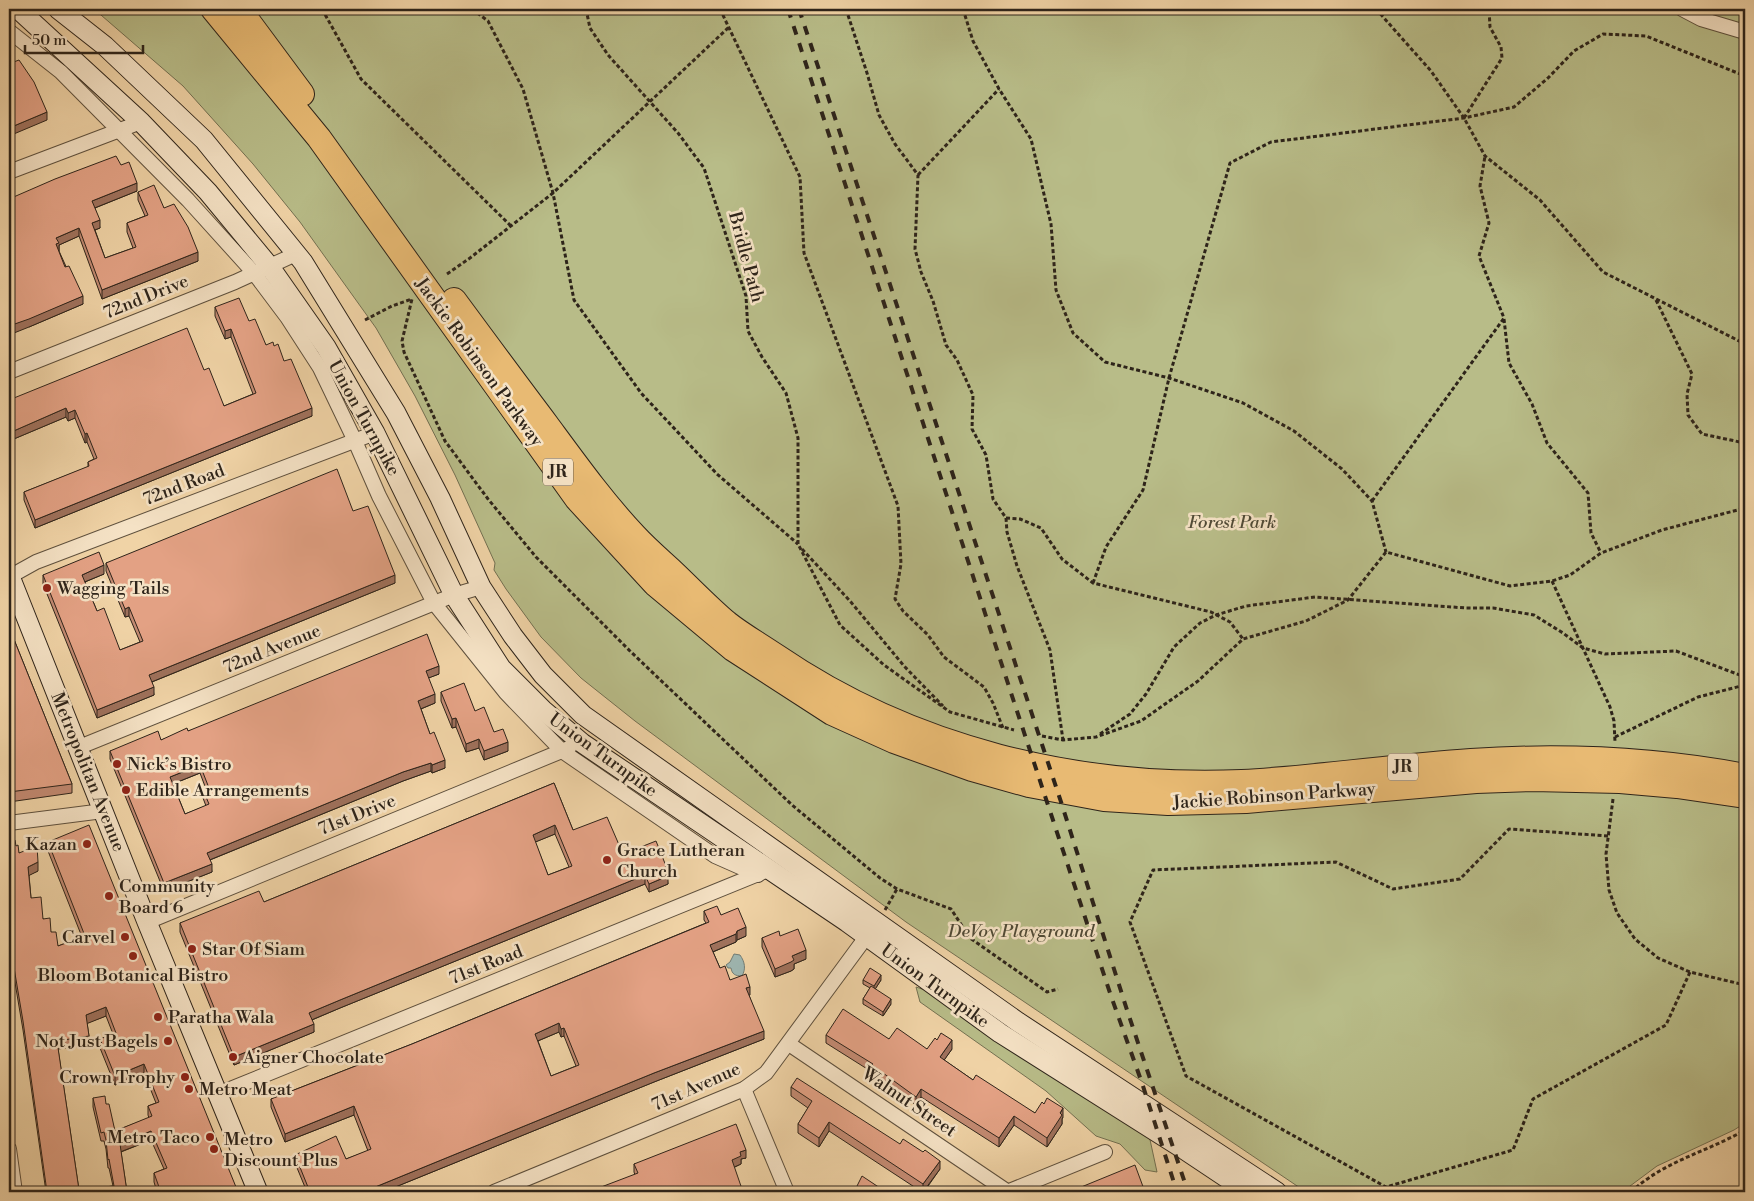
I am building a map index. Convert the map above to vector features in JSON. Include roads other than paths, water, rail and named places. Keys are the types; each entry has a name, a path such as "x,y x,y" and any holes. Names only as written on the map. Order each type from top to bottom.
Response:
{"highway":[{"name":"Jackie Robinson Parkway","path":"213,9 319,138 576,499 655,584 733,649 832,713 894,741 972,768 1029,785 1104,799 1168,803 1246,801 1476,781 1543,779 1629,781 1745,796"},
{"name":"Jackie Robinson Parkway","path":"239,9 587,480 636,537 728,624 793,668 850,700 905,726 1012,760 1083,775 1142,781 1191,783 1245,782 1472,761 1530,758 1644,762 1745,776"}],"main road":[{"name":"Union Turnpike","path":"18,9 141,122 208,192 262,270 326,347 376,433 454,595 501,668 543,710 582,743 763,872 876,923 1000,1033 1248,1192"},
{"name":"Union Turnpike","path":"58,9 105,46 204,140 303,262 396,413 440,498 481,587 513,636 543,675 582,715 1018,1022 1277,1192"},
{"name":"Metropolitan Avenue","path":"9,576 147,922 258,1192"}],"street":[{"path":"1682,9 1701,19 1745,32"},
{"name":"Union Turnpike","path":"9,31 61,72 188,200 262,270 287,317 320,368 379,496 434,603 506,693 562,751 715,856 763,872"},
{"path":"9,172 141,122"},
{"name":"72nd Drive","path":"9,372 262,270 296,254"},
{"name":"72nd Road","path":"9,576 36,562 376,433"},
{"name":"72nd Avenue","path":"77,748 454,595 481,587"},
{"name":"71st Drive","path":"147,922 582,743"},
{"path":"9,823 103,811"},
{"name":"71st Road","path":"218,1094 763,872"},
{"name":"71st Avenue","path":"494,1192 744,1089 766,1073 876,923"},
{"name":"Walnut Street","path":"789,1044 1008,1192"},
{"path":"744,1089 787,1192"},
{"path":"9,1149 15,1192"},
{"path":"1008,1192 1105,1152"}],"water":[{"path":"734,954 740,955 743,960 742,976 734,974 731,968 728,968 726,965"}],"railway":[{"path":"788,9 1014,702 1177,1192"},
{"path":"799,9 1188,1192"}],"place":[{"name":"Wagging Tails","path":"47,588"},
{"name":"Nick’s Bistro","path":"117,764"},
{"name":"Edible Arrangements","path":"126,790"},
{"name":"Kazan","path":"87,844"},
{"name":"Grace Lutheran Church","path":"607,860"},
{"name":"Community Board 6","path":"109,896"},
{"name":"Carvel","path":"125,937"},
{"name":"Star Of Siam","path":"192,949"},
{"name":"Bloom Botanical Bistro","path":"133,956"},
{"name":"Paratha Wala","path":"158,1017"},
{"name":"Not Just Bagels","path":"168,1041"},
{"name":"Aigner Chocolate","path":"233,1057"},
{"name":"Crown Trophy","path":"185,1077"},
{"name":"Metro Meat","path":"189,1089"},
{"name":"Metro Taco","path":"210,1137"},
{"name":"Metro Discount Plus","path":"214,1149"}],"park label":[{"name":"Forest Park","path":"1232,522"},
{"name":"DeVoy Playground","path":"1021,931"}]}
